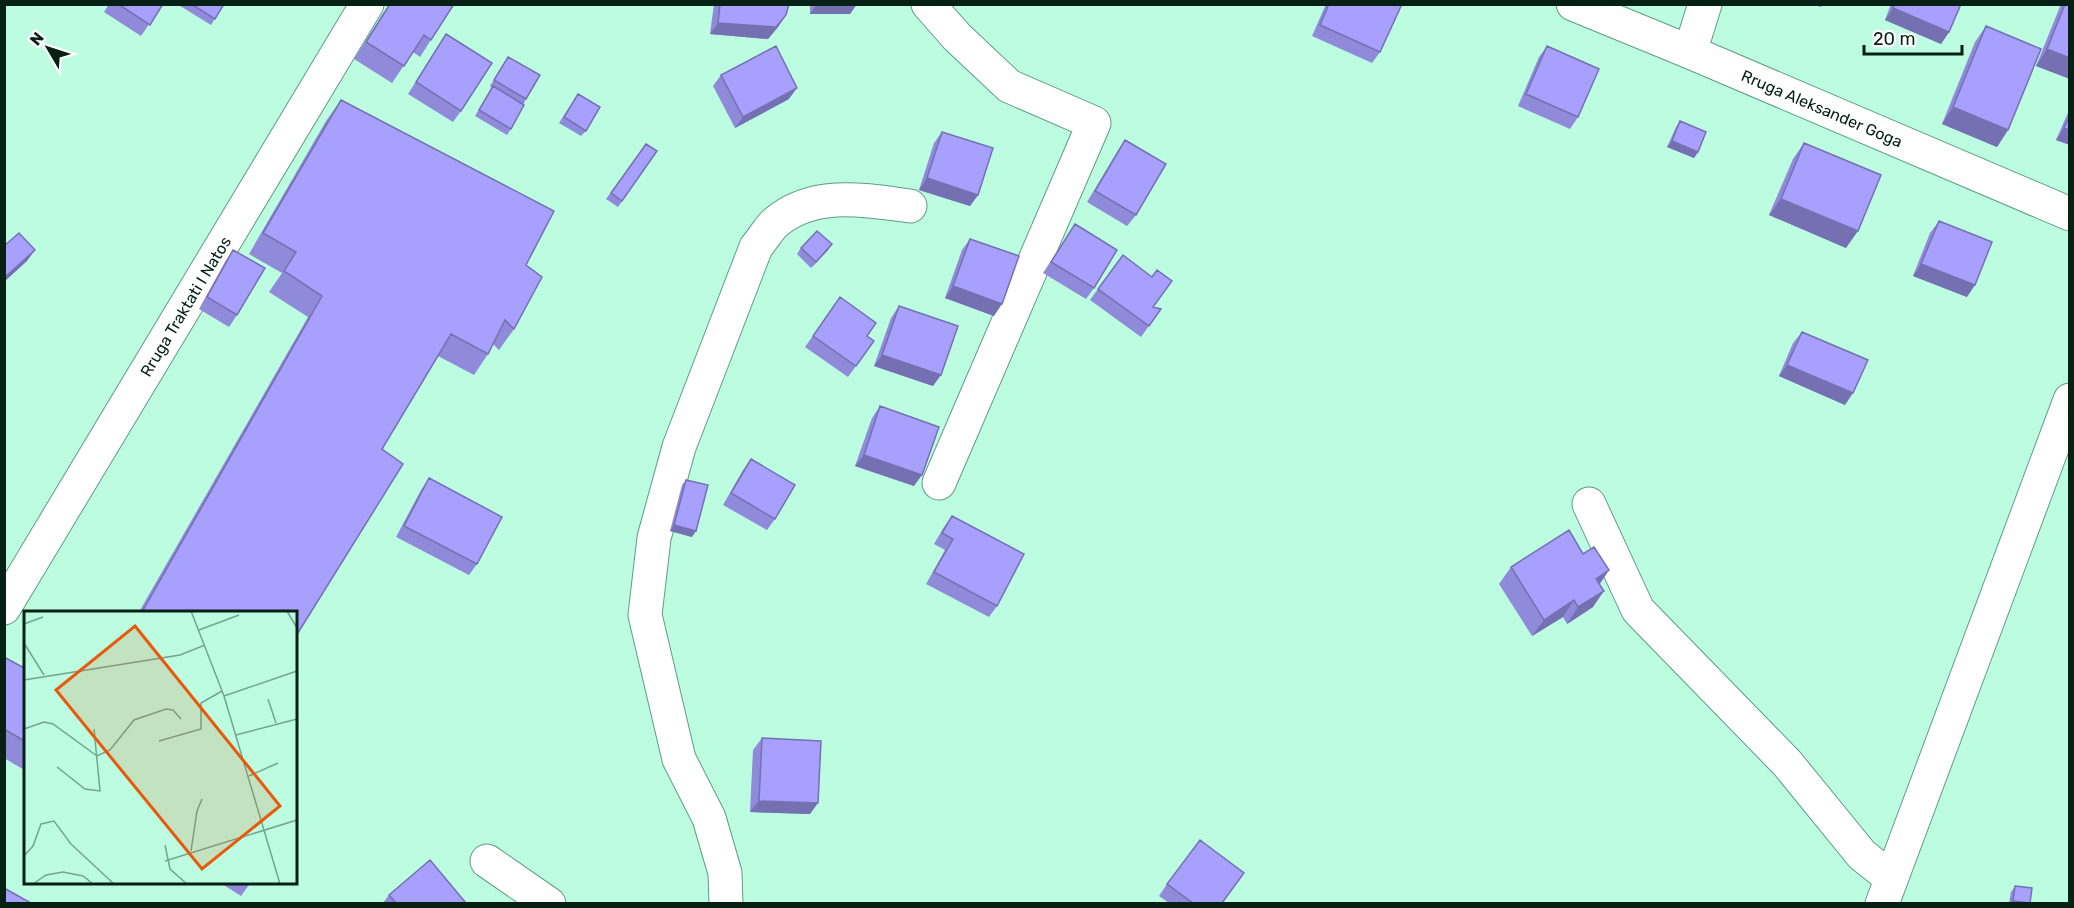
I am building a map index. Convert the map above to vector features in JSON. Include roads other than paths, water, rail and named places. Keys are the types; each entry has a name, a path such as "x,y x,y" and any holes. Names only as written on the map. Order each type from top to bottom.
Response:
{"street":[{"name":"Rruga Traktati I Natos","path":"4,608 367,4"},
{"path":"928,4 957,37 1009,86 1094,123 939,483"},
{"name":"Rruga Aleksander Goga","path":"1573,4 2070,214"},
{"path":"1690,52 1705,4"},
{"path":"726,903 725,873 709,818 679,759 645,615 654,538 679,447 756,247 776,222 802,206 847,198 910,206"},
{"path":"1887,891 2064,415"},
{"path":"1589,504 1638,610 1787,764 1862,855 1887,891"},
{"path":"487,861 549,903"}]}
